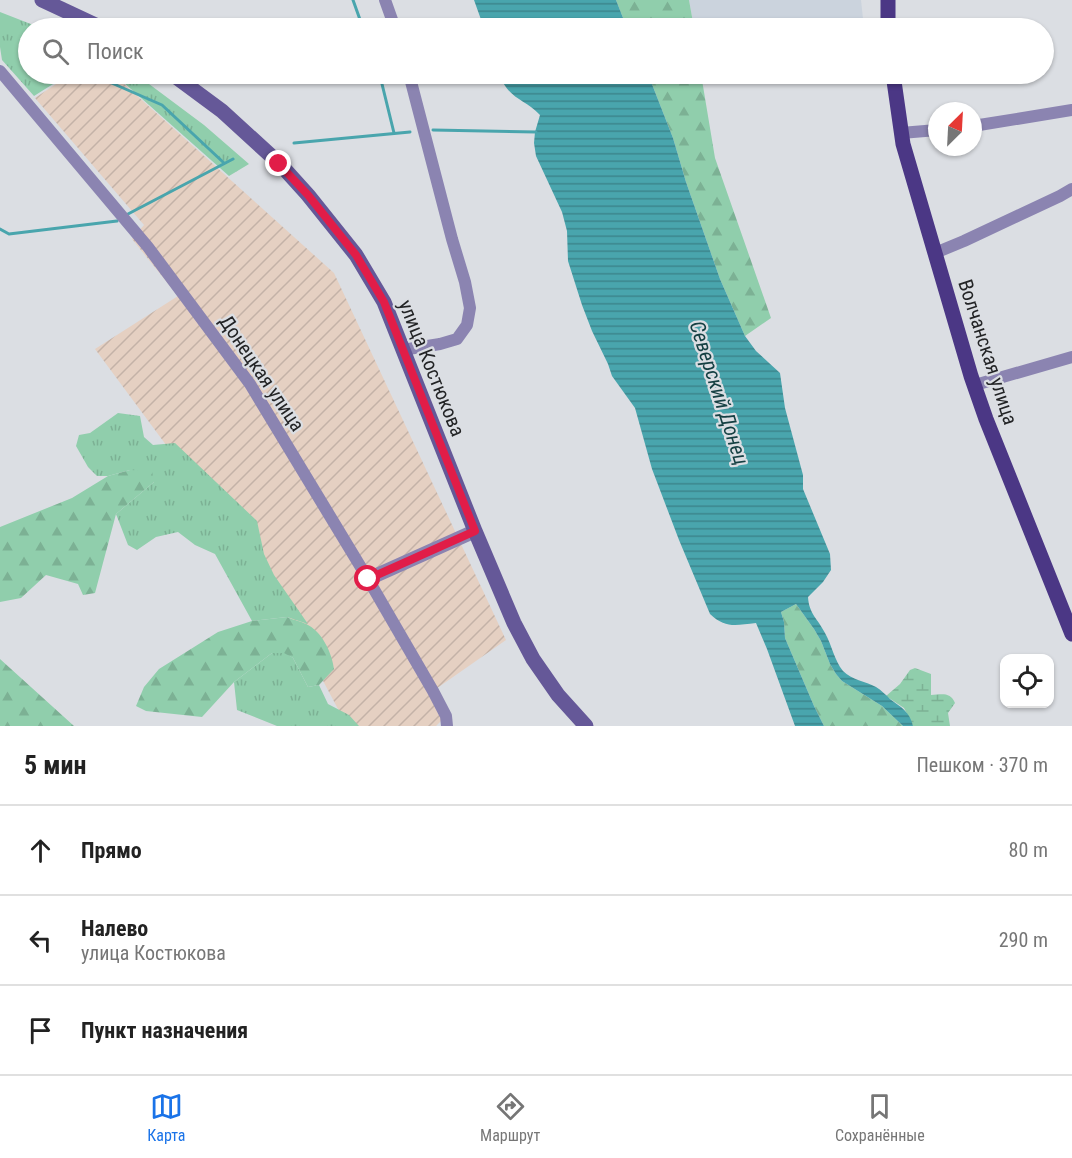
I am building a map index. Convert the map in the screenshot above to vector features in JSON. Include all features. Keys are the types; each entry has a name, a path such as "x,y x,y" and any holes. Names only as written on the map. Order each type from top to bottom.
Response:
{"main road":[{"path":"42,0 81,18"},
{"path":"888,0 888,18"},
{"name":"улица Костюкова","path":"186,84 222,111 279,164 308,195 356,255 384,302 514,623 533,659 558,695 586,726"},
{"name":"Волчанская улица","path":"894,84 903,144 975,385 986,419 1072,634"}],"street":[{"path":"385,0 391,18"},
{"name":"Донецкая улица","path":"0,72 148,247 250,384 433,691 446,716 447,726"},
{"path":"402,350 458,339 467,325 470,308 412,84"},
{"path":"982,125 1072,110"},
{"path":"901,133 928,131"},
{"path":"935,252 964,241 1072,189"},
{"path":"975,385 1072,357"},
{"path":"368,579 475,531"}],"shaded area":[{"path":"689,0 861,0 863,18 692,18"},
{"path":"56,84 124,84 334,273 506,640 433,691 446,716 436,726 347,726 227,500 172,453 95,349 178,296 132,239 144,225 35,98"}],"green space":[{"path":"616,0 689,0 692,18 623,18"},
{"path":"0,12 18,19 18,78 2,60"},
{"path":"23,84 53,84 34,96"},
{"path":"125,84 149,84 204,125 249,164 229,176"},
{"path":"652,84 703,84 715,158 771,318 745,336 720,279 673,138"},
{"path":"118,413 140,416 144,437 153,445 175,443 257,521 264,554 274,575 308,624 287,617 252,621 215,554 195,545 178,532 156,537 137,550 128,545 116,514 154,482 130,470 108,476 97,476 88,467 76,446 79,435 90,433"},
{"path":"130,470 152,471 154,482 116,514 95,593 83,595 78,584 46,575 21,598 0,602 0,527 72,498 108,476"},
{"path":"796,604 814,629 830,664 842,681 882,706 903,726 824,726 785,638 781,612"},
{"path":"287,617 312,627 321,637 331,656 334,669 319,685 308,687 293,658 284,653 272,653 234,682 202,717 146,711 136,706 144,687 159,669 218,632 252,621"},
{"path":"284,652 293,658 308,687 319,685 328,704 349,715 359,726 277,726 237,710 234,682 272,653"},
{"path":"0,659 74,726 0,726"},
{"path":"915,668 931,674 931,695 946,694 953,699 955,703 948,713 950,726 913,726 904,708 886,696 900,684 910,670"}],"water":[{"path":"474,0 616,0 623,18 480,18"},
{"name":"Северский Донец","path":"504,84 652,84 673,138 720,279 745,336 756,351 780,373 785,408 803,475 803,489 830,554 831,570 808,597 810,608 843,671 880,690 905,710 913,726 903,726 882,706 842,681 830,664 814,629 796,604 781,612 785,638 824,726 795,726 756,623 726,624 710,614 652,469 635,408 612,376 582,305 568,261 567,231 562,212 536,156 535,132 540,115"}],"waterway":[{"path":"353,0 359,18"},
{"path":"114,84 162,105 224,163"},
{"path":"382,84 394,133"},
{"path":"433,130 536,132"},
{"path":"294,143 410,132"},
{"path":"128,214 233,159"},
{"path":"0,229 9,234 117,221"}],"route":[{"path":"279,164 308,195 356,255 384,302 475,531 368,579"}]}
